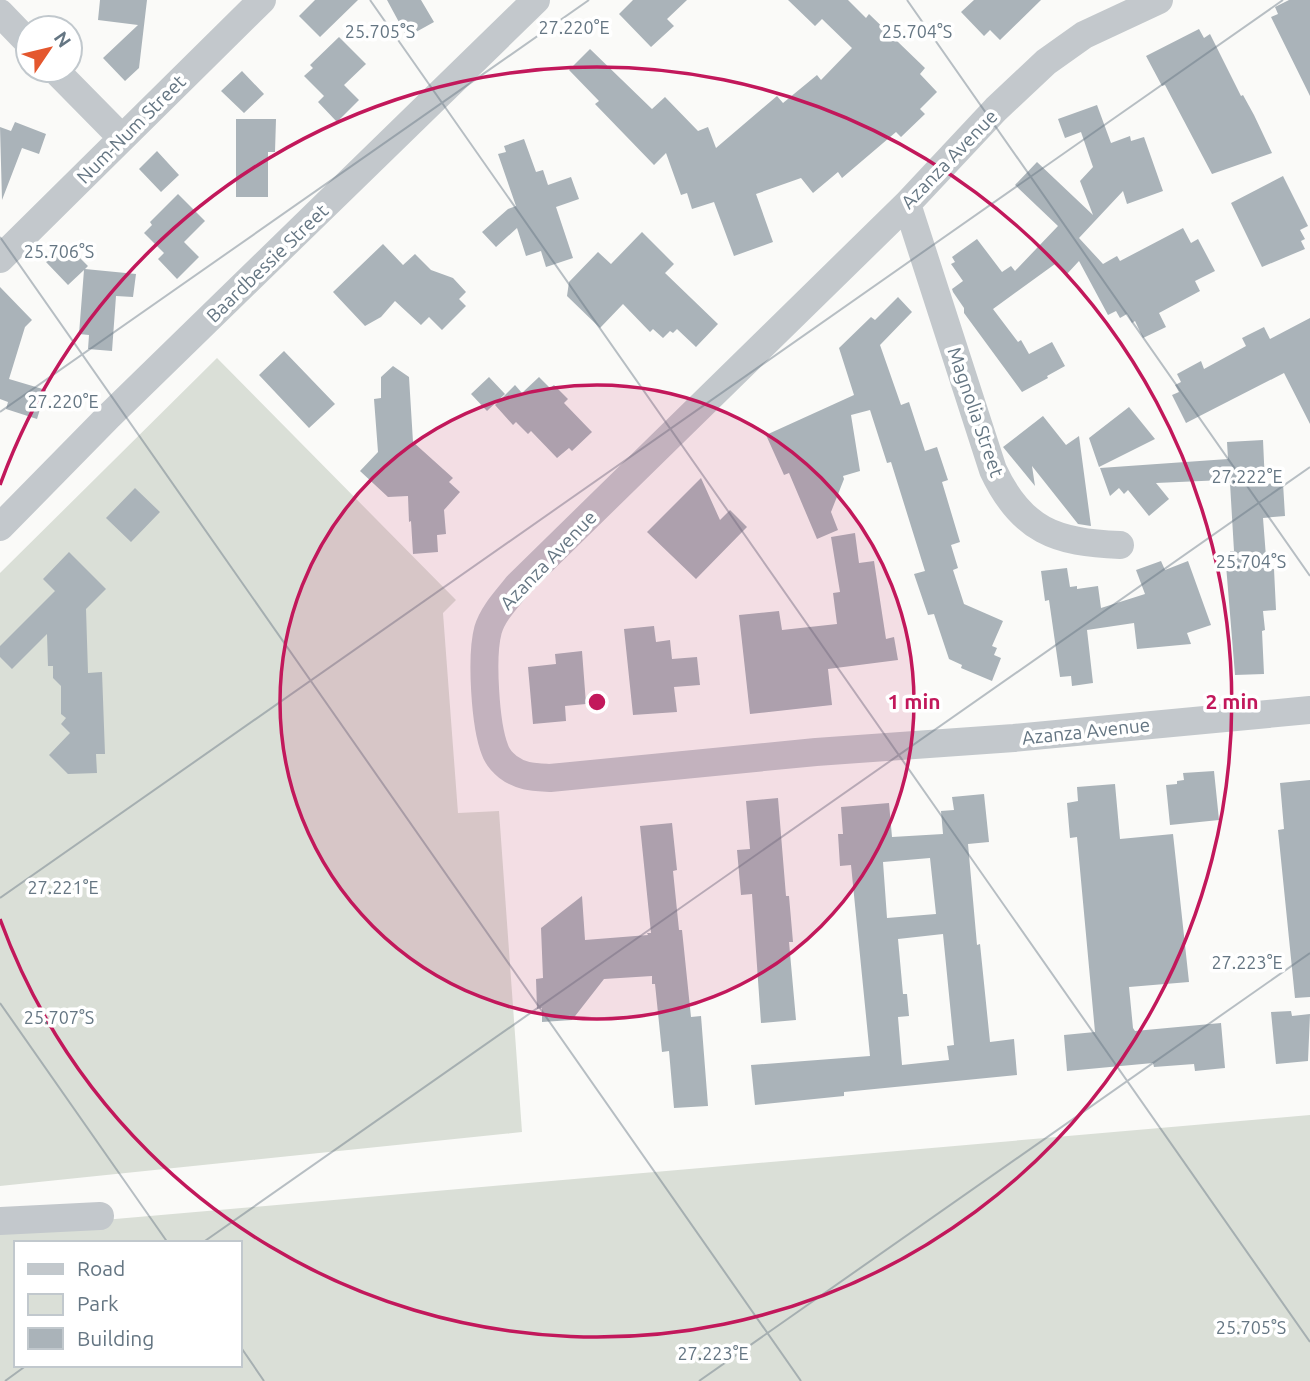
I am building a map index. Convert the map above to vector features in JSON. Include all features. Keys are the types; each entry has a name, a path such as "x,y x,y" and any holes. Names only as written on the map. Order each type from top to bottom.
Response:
{"street":[{"name":"Num-Num Street","path":"0,258 262,0"},
{"name":"Azanza Avenue","path":"1159,0 1084,35 1046,62 996,109 907,204 506,600 494,617 486,640 486,695 495,752 507,765 522,775 550,778 816,752 1014,738 1310,710"},
{"name":"Baardbessie Street","path":"0,527 524,6"},
{"path":"0,13 14,28"},
{"path":"69,84 122,138"},
{"name":"Magnolia Street","path":"907,204 993,470 1003,491 1036,527 1058,537 1095,544 1120,545"},
{"path":"0,1221 100,1216"}],"green space":[{"path":"217,358 456,600 443,613 458,813 499,811 522,1132 0,1186 0,573"},
{"path":"1310,1115 1310,1381 0,1381 0,1229"}],"building":[{"path":"100,0 147,0 139,68 125,81 103,58 138,25 98,20"},
{"path":"315,0 358,0 320,37 299,16"},
{"path":"387,0 421,0 434,22 407,37"},
{"path":"633,0 687,0 667,19 674,26 651,47 619,14"},
{"path":"788,0 848,0 866,18 869,14 925,68 920,74 937,92 920,109 925,114 901,137 896,132 842,178 838,172 813,193 801,178 756,194 773,242 734,256 714,202 692,209 687,193 681,195 666,153 654,165 595,104 599,101 569,70 590,49 652,109 665,97 698,131 708,127 716,148 777,96 783,103 817,75 821,80 852,48 822,19 815,26"},
{"path":"974,0 1041,0 1000,40 990,30 984,36 961,12"},
{"path":"1289,0 1310,0 1310,96 1271,17 1278,14 1275,7"},
{"path":"1199,29 1204,38 1210,34 1272,153 1212,174 1165,85 1162,86 1146,56"},
{"path":"339,37 366,64 344,85 359,100 337,122 318,102 324,96 304,76 313,68 310,65"},
{"path":"242,71 264,94 244,113 221,91"},
{"path":"1097,105 1111,143 1130,136 1131,141 1144,137 1163,191 1127,204 1123,191 1079,238 1103,264 1117,256 1120,261 1183,228 1191,243 1198,239 1215,271 1195,281 1200,291 1159,313 1166,327 1143,338 1135,321 1132,323 1127,314 1120,318 1116,311 1108,315 1079,261 1066,275 1055,264 993,309 1018,342 1021,340 1029,354 1052,342 1065,366 1022,392 964,313 964,308 953,292 952,289 963,281 951,264 955,262 952,257 977,239 1002,272 1011,266 1015,271 1058,226 1015,185 1037,162 1093,215 1080,181 1093,167 1081,132 1065,138 1058,119"},
{"path":"236,119 276,119 275,152 268,152 268,197 236,197"},
{"path":"15,122 46,134 39,154 22,148 2,200 0,127 11,131"},
{"path":"524,139 536,172 543,170 548,185 571,177 579,199 556,207 573,258 546,267 541,251 526,256 517,228 496,247 482,232 508,209 516,206 498,154 506,152 504,146"},
{"path":"157,151 179,175 161,192 139,169"},
{"path":"1283,176 1308,226 1300,230 1305,239 1301,241 1305,249 1262,267 1231,203"},
{"path":"178,194 205,221 184,242 199,257 177,279 158,259 164,253 144,233 152,225 150,222"},
{"path":"642,232 674,264 665,273 718,324 696,347 677,329 673,333 670,331 663,338 653,329 650,332 623,304 600,328 567,296 569,282 598,252 611,264"},
{"path":"65,243 88,266 85,269 136,274 133,297 116,296 112,351 88,349 89,335 79,334 84,270 68,285 46,262"},
{"path":"383,244 403,265 415,254 431,270 453,278 466,292 459,299 466,306 442,330 429,317 421,325 395,301 381,317 365,326 333,292"},
{"path":"0,287 32,320 25,327 9,379 46,390 37,419 6,409 8,402 0,399"},
{"path":"898,297 912,312 880,345 901,405 909,402 925,451 937,447 948,480 942,482 960,542 951,545 958,568 953,570 964,604 1003,621 992,646 997,648 994,655 1001,658 992,681 961,668 962,665 949,659 934,614 928,615 914,574 925,571 891,462 887,463 870,410 851,415 860,471 843,476 831,512 838,530 817,539 789,473 784,475 766,435 854,395 839,348 871,317 875,320"},
{"path":"1310,318 1310,424 1284,373 1186,423 1172,395 1179,392 1175,385 1181,382 1177,374 1201,361 1204,369 1246,346 1242,338 1264,327 1270,339"},
{"path":"284,351 335,404 309,428 259,375"},
{"path":"393,366 409,377 413,442 453,478 449,482 460,492 444,510 446,534 437,535 438,552 413,554 408,496 388,497 360,471 378,452 374,399 381,398 381,377"},
{"path":"489,377 505,394 487,411 471,394"},
{"path":"539,377 550,388 554,385 568,399 564,403 592,432 572,451 569,448 557,458 531,431 528,434 516,422 513,425 495,405 515,385 522,393"},
{"path":"1129,407 1155,439 1099,467 1089,438"},
{"path":"1043,416 1066,445 1079,436 1091,526 1078,524 1032,466 1035,486 1003,447"},
{"path":"1263,440 1265,484 1283,483 1285,516 1263,518 1267,570 1274,569 1276,610 1263,611 1264,674 1235,675 1226,565 1231,565 1230,551 1234,551 1230,483 1224,483 1224,480 1156,483 1169,499 1149,516 1128,490 1124,494 1119,488 1110,496 1100,468 1228,459 1227,442"},
{"path":"701,478 720,520 730,510 747,527 696,579 647,532"},
{"path":"135,488 160,512 131,542 106,518"},
{"path":"855,533 859,563 874,561 886,639 894,637 898,660 828,669 832,705 750,714 739,615 779,611 782,630 837,624 833,593 840,592 831,537"},
{"path":"69,552 106,589 86,609 88,673 102,672 105,754 96,754 97,773 68,774 49,755 70,733 61,724 66,718 61,714 61,686 53,678 53,666 48,666 47,634 12,669 0,657 0,646 55,591 43,579"},
{"path":"1161,561 1165,570 1188,561 1211,625 1187,633 1191,644 1137,649 1134,623 1087,630 1093,683 1072,686 1071,676 1060,677 1049,600 1045,601 1041,571 1067,568 1070,587 1077,586 1077,589 1098,586 1101,608 1145,594 1136,570"},
{"path":"654,626 656,642 670,640 672,659 697,657 700,685 674,687 677,712 633,715 624,629"},
{"path":"582,651 586,704 565,706 566,721 533,724 528,667 556,664 555,654"},
{"path":"1214,771 1219,820 1170,825 1166,785 1184,780 1183,773"},
{"path":"1310,780 1310,997 1295,998 1278,830 1284,829 1280,783"},
{"path":"1115,784 1120,839 1173,834 1189,982 1129,987 1133,1028 1135,1031 1221,1023 1225,1068 1195,1071 1194,1064 1154,1067 1153,1063 1067,1071 1064,1035 1095,1032 1077,837 1070,838 1067,803 1078,801 1077,787"},
{"path":"984,794 989,842 968,844 977,945 980,944 990,1042 1014,1039 1017,1075 844,1092 844,1096 755,1105 751,1065 870,1056 851,865 840,866 838,834 843,834 841,807 889,803 892,837 943,834 941,811 954,810 952,797","holes":["930,858 936,914 887,918 883,862","943,934 954,1045 947,1046 949,1060 902,1065 898,1017 909,1016 907,994 903,994 898,939"]},
{"path":"778,798 786,896 789,896 793,942 789,942 796,1020 761,1023 752,894 741,895 737,850 750,849 746,801"},
{"path":"672,823 677,870 673,871 679,930 682,930 691,1017 701,1016 708,1106 674,1108 669,1051 662,1052 652,976 604,979 572,1020 542,1022 542,1008 537,1009 536,979 543,978 541,928 582,896 585,940 651,933 640,826"},
{"path":"1291,1011 1292,1016 1310,1014 1308,1061 1276,1064 1271,1012"}]}
